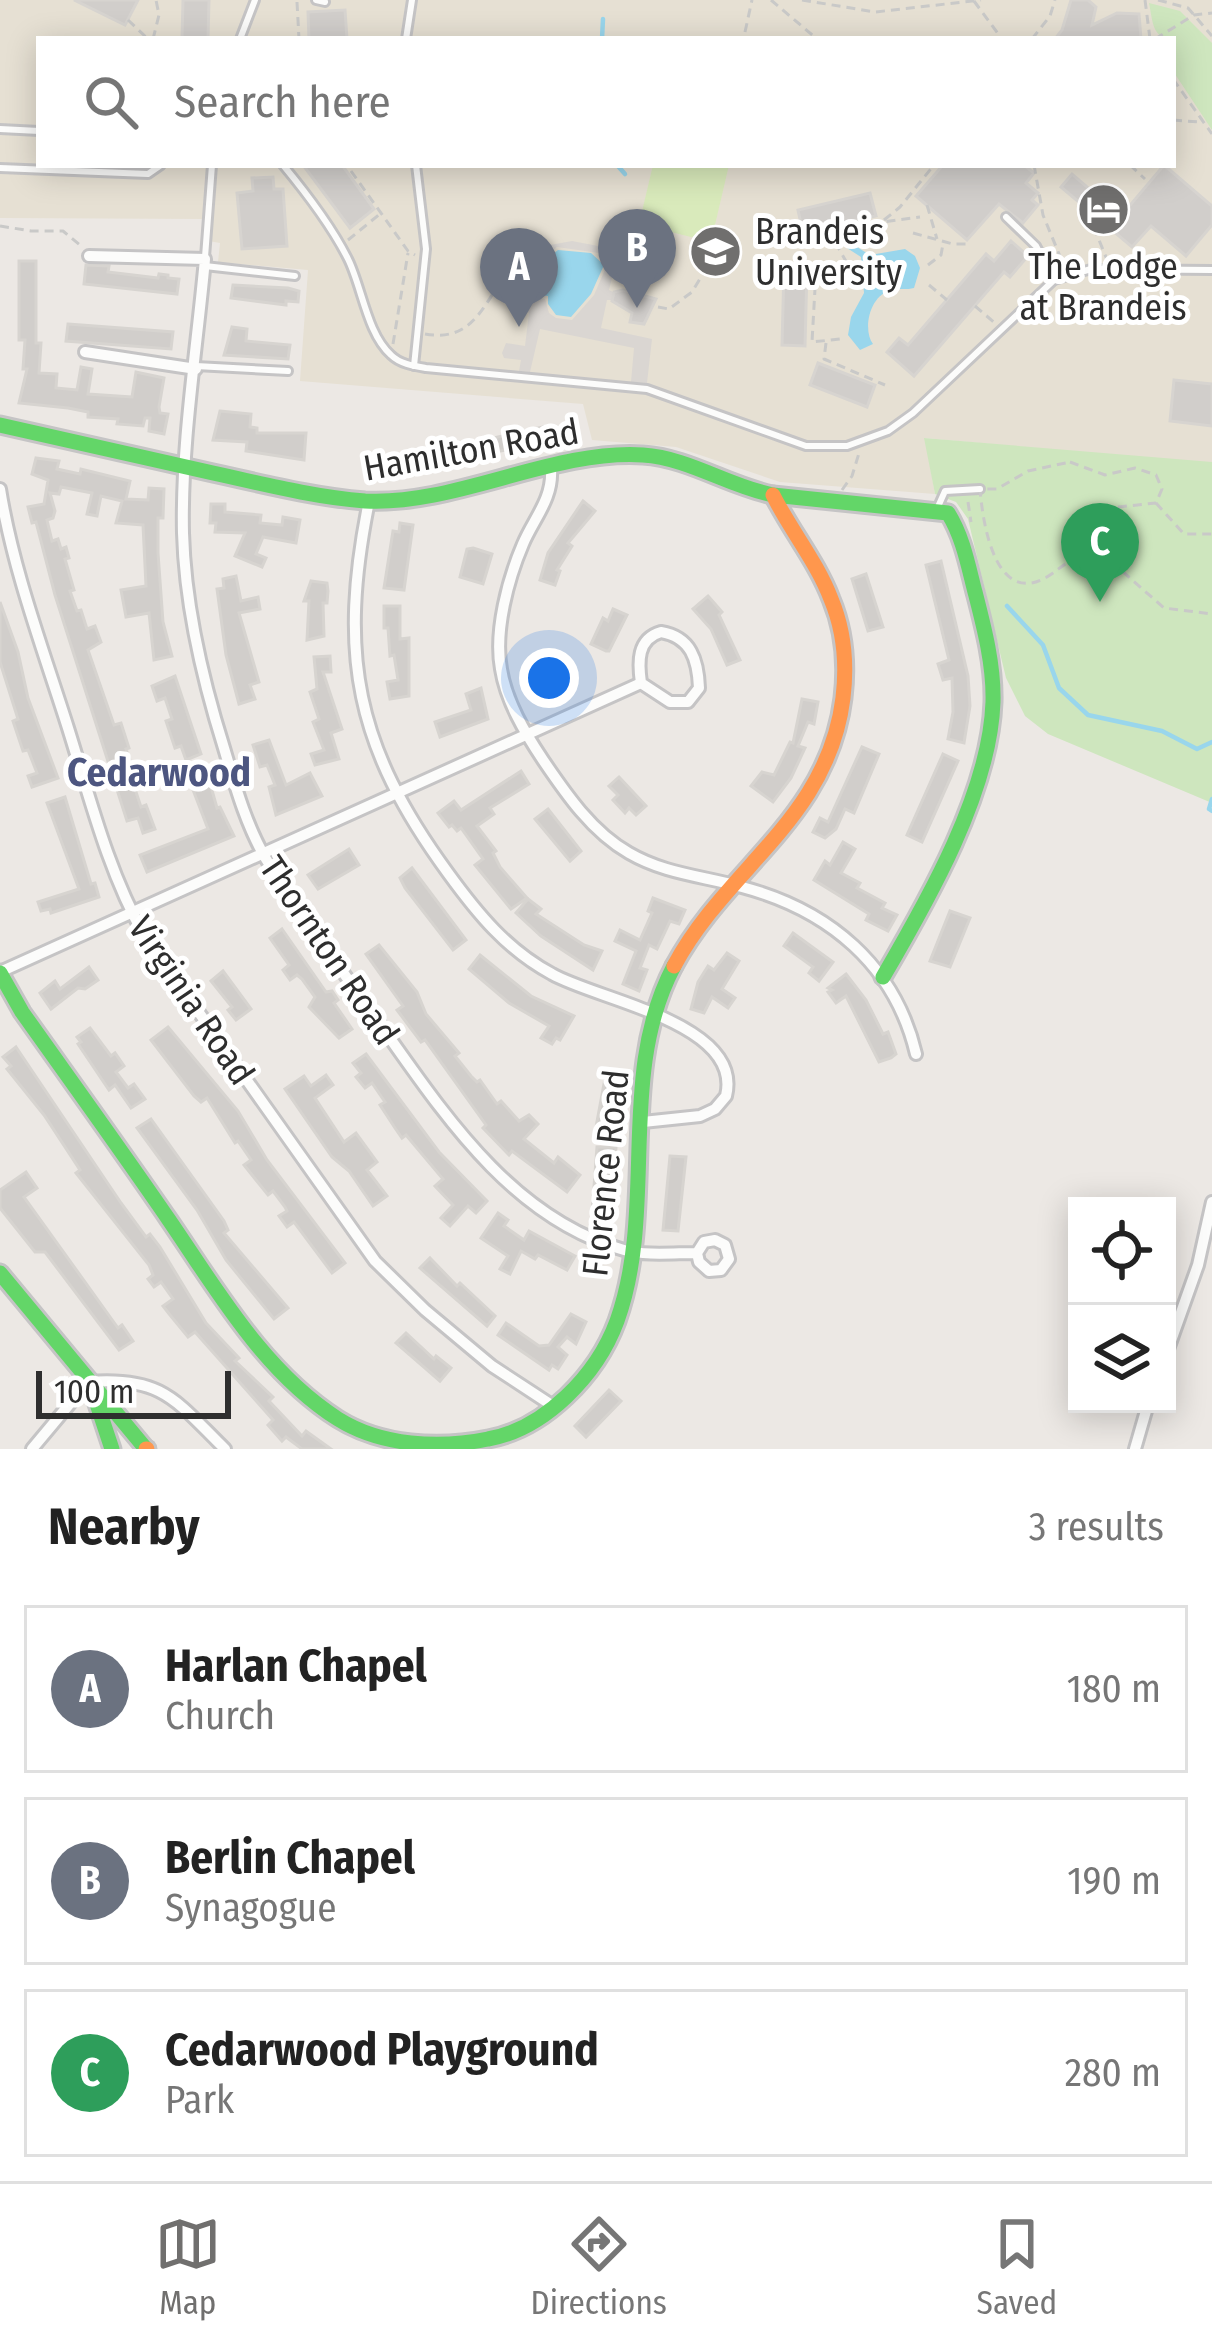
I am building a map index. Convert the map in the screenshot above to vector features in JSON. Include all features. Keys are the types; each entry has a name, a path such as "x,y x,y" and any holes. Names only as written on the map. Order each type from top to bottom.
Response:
{"street":[{"path":"89,256 205,262"},
{"name":"Thornton Road","path":"205,262 186,466 184,547 198,652 230,767 262,854 428,1092 473,1148 552,1216 590,1238 631,1252"},
{"path":"85,352 196,368"},
{"name":"Hamilton Road","path":"0,425 308,494 369,501 410,497 603,456 644,455 689,463 773,495 944,512"},
{"path":"551,469 550,492 514,566 500,645 502,677 527,734 569,796 613,842 663,868 783,902 824,921 853,943 883,976 903,1012 916,1054"},
{"name":"Virginia Road","path":"0,489 33,618 104,843 131,912 150,944 367,1251 413,1300 491,1366 553,1406"},
{"name":"Florence Road","path":"0,972 22,1012 229,1305 328,1412 370,1435 444,1447 496,1439 553,1406 580,1381 610,1335 622,1303 631,1252 646,1058 668,976 688,940 732,884 808,799 827,759 842,709 844,655 834,606 820,573 773,495"},
{"path":"369,501 356,586 356,664 370,728 395,794 469,901 511,946 566,982 680,1024 704,1040 722,1064 728,1088 722,1102 709,1113 643,1122"},
{"path":"883,976 906,938 983,761 992,724 992,680 958,529 944,512"},
{"path":"661,632 682,638 698,674 699,688 692,700 670,702 641,683 640,656 648,638 661,632"},
{"path":"0,972 641,683"},
{"path":"1176,1327 1198,1265 1212,1202"},
{"path":"631,1252 697,1253"},
{"path":"0,1273 146,1449"},
{"path":"32,1449 88,1382 131,1381 174,1400 225,1449"},
{"path":"88,1382 112,1449"},
{"path":"1135,1449 1145,1413"}],"lane":[{"path":"241,36 255,0"},
{"path":"406,36 412,0"},
{"path":"0,129 36,130"},
{"path":"0,168 148,174 157,168"},
{"path":"212,168 205,262 295,276"},
{"path":"285,168 347,256 387,353 414,366 647,388 806,446 861,442 888,431 950,382 1054,280 1110,268 1212,270"},
{"path":"414,366 425,256 416,168"},
{"path":"1006,217 1036,246 1054,280"},
{"path":"196,368 288,371"},
{"path":"944,512 945,491 980,488"}],"path":[{"path":"152,36 159,15 156,0"},
{"path":"745,32 752,0"},
{"path":"771,0 813,36"},
{"path":"802,0 875,12 976,0 1000,36"},
{"path":"1034,36 1054,0"},
{"path":"1144,0 1152,36"},
{"path":"1161,0 1188,8 1212,36"},
{"path":"298,2 299,36"},
{"path":"1158,36 1195,15 1212,13"},
{"path":"128,20 147,36"},
{"path":"1176,84 1212,134"},
{"path":"1176,120 1201,122"},
{"path":"883,222 932,168"},
{"path":"1035,168 1043,215 1068,274"},
{"path":"1133,168 1145,179"},
{"path":"351,171 408,250 425,256"},
{"path":"927,206 941,255 928,265"},
{"path":"346,241 381,213"},
{"path":"1088,213 1110,268"},
{"path":"847,263 839,249 844,236 883,222 920,217"},
{"path":"0,226 69,233 89,256"},
{"path":"913,233 969,244"},
{"path":"658,307 669,309 682,303 709,264 733,246"},
{"path":"392,346 408,250"},
{"path":"418,332 449,336 465,331 513,266"},
{"path":"817,271 812,342 840,339"},
{"path":"929,285 947,300"},
{"path":"975,306 998,324"},
{"path":"826,341 824,358 885,385"},
{"path":"836,501 852,476 861,442"},
{"path":"1070,462 1105,475 1135,468 1156,475 1162,489 1156,503 1108,508 1088,542 1046,578 1028,584 1017,583 996,562 980,488 997,489 1028,471 1070,462"},
{"path":"1156,503 1184,534 1212,534"},
{"path":"1088,542 1164,608 1212,614"}],"shaded area":[{"name":"Brandeis University","path":"0,0 1212,0 1212,464 925,438 935,494 780,482 676,447 592,440 583,404 300,381 308,270 218,262 220,243 203,240 203,219 0,218"},
{"path":"572,241 619,250 601,328 652,339 647,383 631,382 634,348 540,329 530,372 519,371 521,360 504,358 506,343 525,346 529,313 518,300 519,273 550,245","holes":["557,247 599,253 607,265 594,295 572,320 556,318 545,299 522,290 527,271"]}],"green space":[{"path":"1149,3 1180,11 1212,43 1212,130 1176,76 1176,36 1161,36"},
{"path":"652,168 728,168 711,242 639,224"},
{"path":"924,438 1212,462 1212,803 1048,734 1025,716 1006,678 968,519 956,502 935,494"}],"water":[{"path":"847,241 870,255 905,249 920,268 914,288 892,290 878,298 868,321 873,344 860,350 848,335 851,317 864,293 861,257 847,248"},
{"path":"558,250 591,253 604,265 591,294 571,317 556,315 548,296 529,294 525,289 529,273"}],"building":[{"path":"74,0 138,0 125,25"},
{"path":"183,0 209,0 208,36 182,36"},
{"path":"1071,0 1088,0 1096,7 1092,25 1117,13 1139,14 1141,36 1057,36"},
{"path":"345,10 347,36 309,36 308,12"},
{"path":"305,168 344,168 374,209 350,228"},
{"path":"940,168 1028,168 1034,173 1026,183 1038,193 1032,200 1038,205 1023,223 999,204 967,240 916,196"},
{"path":"1161,168 1168,168 1212,206 1212,225 1186,256 1151,226 1132,247 1061,187 1072,174 1121,216"},
{"path":"273,177 274,189 283,189 287,246 242,249 237,193 253,191 252,178"},
{"path":"870,193 876,216 803,233 798,210"},
{"path":"1011,241 1028,256 1010,277 1004,272 914,376 887,352 899,338 908,345 986,254 994,261"},
{"path":"19,261 36,261 39,373 57,374 56,388 77,390 81,367 92,369 88,394 132,397 136,372 164,378 159,407 160,413 168,414 164,434 149,431 150,418 145,418 143,426 117,424 118,419 88,417 88,412 19,403 27,369 23,369 25,340 19,340"},
{"path":"86,265 109,266 108,272 168,275 179,279 177,294 84,284"},
{"path":"784,269 807,269 805,346 782,345"},
{"path":"233,285 288,288 299,291 298,302 286,301 286,305 231,298"},
{"path":"614,292 656,299 644,324 630,322 632,313 612,301"},
{"path":"68,324 173,332 171,349 66,341"},
{"path":"232,327 247,329 246,341 290,345 288,359 224,355"},
{"path":"818,363 875,385 867,407 810,385"},
{"path":"1174,380 1212,384 1212,426 1170,421"},
{"path":"220,411 251,414 250,427 257,428 257,433 306,433 304,460 246,451 247,442 213,440"},
{"path":"547,426 550,442 457,459 453,447"},
{"path":"36,458 59,461 57,469 80,474 81,469 130,481 126,499 148,500 149,488 164,489 158,553 163,622 172,656 154,660 149,613 126,617 121,590 146,586 143,525 116,523 122,501 101,496 97,516 87,514 92,493 61,487 59,494 50,493 55,511 47,520 52,541 58,539 61,549 66,547 77,611 81,610 87,629 95,626 101,642 88,650 114,725 121,723 141,807 146,805 155,829 143,833 138,818 127,821 36,522 32,523 28,507 44,504 48,480 32,474"},
{"path":"583,501 595,511 568,543 572,546 557,570 555,585 540,580 548,553"},
{"path":"211,504 225,504 225,512 261,515 260,523 282,525 283,517 300,520 296,543 263,537 256,554 266,558 262,567 235,556 245,533 215,532 216,523 210,523"},
{"path":"400,523 413,525 404,590 384,588 393,531 399,532"},
{"path":"467,549 492,554 483,584 460,577"},
{"path":"941,561 968,676 970,706 964,743 948,739 952,678 943,680 938,664 949,660 926,565"},
{"path":"866,574 883,627 868,631 852,579"},
{"path":"236,576 241,601 258,597 260,609 239,613 259,682 250,685 255,699 239,704 217,589 224,588 223,579"},
{"path":"311,581 327,583 328,591 327,603 323,603 324,636 307,640 309,601 304,601"},
{"path":"708,596 722,612 719,615 740,660 727,665 711,629 693,609"},
{"path":"0,602 58,778 32,787 28,776 37,773 13,721 18,719 0,662"},
{"path":"384,606 400,606 400,639 409,638 409,696 390,699 387,682 398,680 388,628 384,628"},
{"path":"613,609 627,615 606,651 591,644 603,618 608,621"},
{"path":"330,656 331,672 323,672 342,729 331,733 339,759 315,765 311,754 324,750 313,722 319,719 310,692 317,689 314,657"},
{"path":"175,676 201,754 186,760 181,746 175,748 165,698 157,701 152,686"},
{"path":"481,688 488,719 440,737 435,722 471,710 466,694"},
{"path":"802,699 818,702 814,724 808,722 798,746 805,748 773,802 751,786 762,772 774,775 793,743"},
{"path":"269,740 286,785 310,773 322,796 276,815 269,787 275,785 267,765 260,767 253,745"},
{"path":"862,747 879,754 854,813 845,809 836,829 825,838 813,832 820,818 828,822"},
{"path":"943,754 958,761 922,842 907,835"},
{"path":"521,771 529,784 490,808 494,814 477,826 496,851 500,867 527,898 511,909 475,865 483,859 461,828 449,827 438,813 454,801 461,810"},
{"path":"208,776 217,808 234,836 147,872 140,855 208,829 190,782"},
{"path":"619,777 646,806 636,815 629,808 625,813 613,800 618,795 609,786"},
{"path":"65,797 99,897 51,913 50,909 41,911 38,902 79,889 47,803"},
{"path":"548,809 581,851 570,861 535,819"},
{"path":"843,842 855,849 841,873 897,915 888,931 814,880 825,861 830,865"},
{"path":"349,849 359,865 318,889 308,875"},
{"path":"412,868 466,940 453,950 400,878"},
{"path":"653,898 685,910 679,924 670,921 657,949 649,945 640,968 647,970 639,991 623,984 636,951 615,941 620,930 640,940"},
{"path":"528,899 541,909 536,914 602,951 593,970 541,936 516,913"},
{"path":"950,911 970,918 950,967 930,961"},
{"path":"282,929 326,992 332,991 338,1000 334,1003 352,1029 339,1038 309,1007 315,997 302,979 297,975 290,980 283,970 289,965 270,938"},
{"path":"793,933 833,962 819,981 809,973 813,967 784,946"},
{"path":"379,945 417,992 426,1014 459,1053 455,1056 471,1076 519,1121 529,1115 538,1124 524,1139 554,1163 558,1157 580,1175 567,1192 512,1151 509,1155 483,1128 486,1125 425,1040 421,1042 397,1010 403,1006 366,954"},
{"path":"727,953 739,961 722,989 735,998 728,1008 712,997 704,1013 691,1009 708,966 714,970"},
{"path":"480,955 531,996 574,1016 560,1040 552,1044 541,1038 549,1026 509,1003 469,969"},
{"path":"89,967 98,980 78,988 51,1009 40,993 55,981 60,989"},
{"path":"223,971 251,1009 236,1020 228,1010 232,1007 211,981"},
{"path":"846,974 883,1034 888,1032 896,1054 891,1058 879,1062 846,996 836,1003 828,992"},
{"path":"168,1027 238,1111 267,1160 345,1263 332,1273 294,1222 287,1227 279,1216 287,1211 285,1207 273,1191 268,1195 244,1165 251,1160 207,1098 201,1102 194,1096 151,1040"},
{"path":"90,1028 124,1066 116,1072 128,1088 134,1084 145,1099 131,1108 115,1085 109,1090 78,1044 77,1037"},
{"path":"16,1047 121,1203 146,1237 150,1234 160,1247 206,1323 239,1358 235,1361 273,1397 269,1401 302,1436 306,1431 331,1449 302,1449 286,1437 282,1441 268,1425 273,1420 195,1332 188,1337 170,1315 163,1306 173,1299 161,1282 154,1287 148,1279 153,1275 149,1265 76,1173 80,1170 44,1115 7,1069 11,1066 3,1057"},
{"path":"366,1054 439,1152 487,1201 476,1213 468,1206 450,1226 441,1218 453,1205 435,1186 443,1179 406,1135 402,1138 372,1083 365,1088 356,1077 361,1073 353,1063"},
{"path":"606,1073 623,1074 618,1129 596,1127"},
{"path":"326,1075 333,1085 315,1098 344,1142 356,1133 377,1162 367,1170 387,1196 373,1206 285,1089 304,1076 311,1086"},
{"path":"151,1119 224,1221 228,1230 224,1233 288,1308 274,1319 226,1260 197,1210 137,1128"},
{"path":"597,1147 616,1147 612,1207 603,1203 591,1226"},
{"path":"670,1156 686,1157 678,1231 663,1230"},
{"path":"26,1172 37,1188 24,1197 118,1328 122,1325 133,1341 119,1350 45,1252 35,1252 0,1208 0,1190"},
{"path":"498,1213 508,1220 504,1226 524,1240 529,1231 575,1256 567,1270 521,1251 510,1274 500,1269 508,1256 481,1238"},
{"path":"430,1258 495,1316 487,1326 420,1268"},
{"path":"571,1314 586,1322 576,1344 567,1337 558,1347 567,1355 558,1369 552,1365 549,1370 498,1335 506,1323 539,1346 549,1345"},
{"path":"406,1333 451,1368 440,1381 396,1343"},
{"path":"609,1390 621,1401 586,1437 575,1426"}],"waterway":[{"path":"602,36 603,19"},
{"path":"620,168 625,174"},
{"path":"1007,606 1043,645 1059,688 1088,715 1162,731 1197,749 1212,742"},
{"path":"1212,799 1212,811"}],"traffic: fast":[{"path":"0,425 289,490 365,501 434,495 574,460 643,455 676,461 773,495 948,513 964,551 988,646 993,688 989,736 954,844 883,977"},
{"path":"0,973 22,1012 224,1301 287,1378 355,1428 391,1440 450,1444 509,1433 549,1412 582,1379 608,1341 629,1277 635,1233 646,1051 674,966"},
{"path":"0,1273 146,1449"},
{"path":"95,1398 112,1449"}],"traffic: slow":[{"path":"674,966 696,931 797,810 818,777 834,740 843,698 843,648 835,611 819,572 773,495"}],"place":[{"name":"The Lodge at Brandeis","path":"1103,210"},
{"name":"Brandeis University","path":"716,252"},
{"name":"Berlin Chapel","path":"637,308"},
{"name":"Harlan Chapel","path":"519,327"},
{"name":"Cedarwood Playground","path":"1100,602"}],"district":[{"name":"Cedarwood","path":"159,772"}]}
